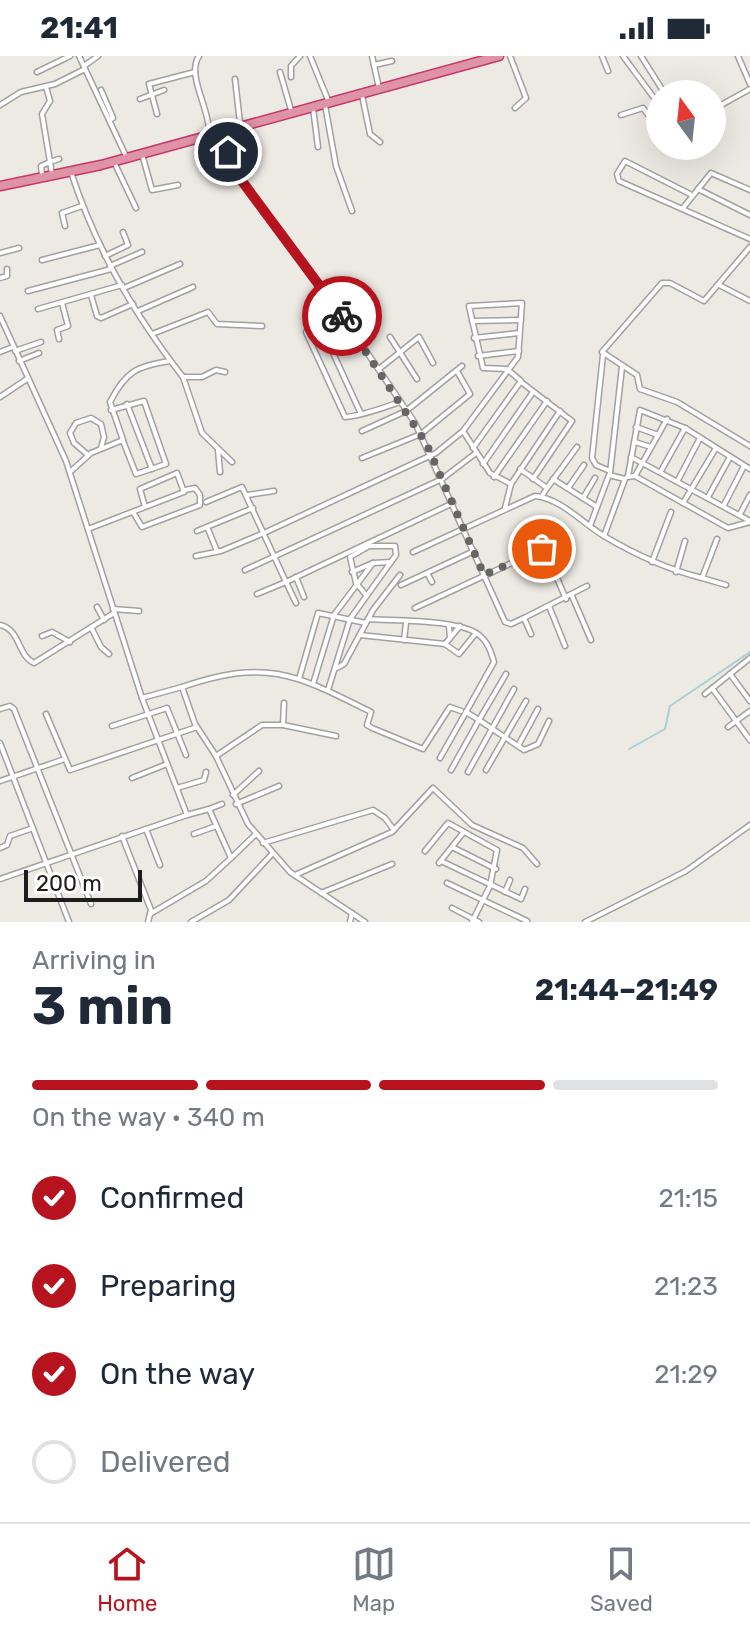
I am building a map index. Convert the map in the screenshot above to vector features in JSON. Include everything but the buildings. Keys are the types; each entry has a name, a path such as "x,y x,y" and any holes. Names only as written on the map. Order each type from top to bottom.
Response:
{"highway":[{"path":"0,184 114,162 499,56"},
{"path":"0,184 71,171 240,123 362,95 480,57"}],"street":[{"path":"37,72 70,56"},
{"path":"79,56 125,154"},
{"path":"0,105 21,92 46,87 85,68 98,56"},
{"path":"291,77 291,66 300,56"},
{"path":"310,56 326,102 332,151 352,211"},
{"path":"372,56 379,88"},
{"path":"510,56 526,98 515,108"},
{"path":"602,56 608,71"},
{"path":"623,56 646,88"},
{"path":"641,56 656,80"},
{"path":"726,102 750,87 738,56"},
{"path":"196,57 195,72 208,112 209,132"},
{"path":"374,65 392,61"},
{"path":"157,114 149,86 159,79 195,72"},
{"path":"280,72 291,110"},
{"path":"235,79 240,123"},
{"path":"46,87 50,101 42,114 52,174"},
{"path":"101,90 111,108 113,118 110,120"},
{"path":"140,99 164,90"},
{"path":"362,95 370,134 380,142"},
{"path":"313,108 318,147"},
{"path":"621,115 643,108 646,112"},
{"path":"220,131 236,173 379,370 421,434 506,623 569,598 587,586"},
{"path":"142,154 152,190 178,185"},
{"path":"42,175 41,164 59,159"},
{"path":"114,162 136,208"},
{"path":"690,194 669,181 621,163 617,174 619,181 750,239"},
{"path":"71,171 82,206 110,267 183,377 202,433 232,462"},
{"path":"683,208 690,194 711,173 750,190"},
{"path":"698,189 750,215"},
{"path":"65,226 62,213 82,206"},
{"path":"105,256 128,243 123,232"},
{"path":"42,260 100,245"},
{"path":"750,247 707,299 699,301 670,283 662,283 605,347 592,458 596,465 610,473 627,478 635,476 728,528 750,522"},
{"path":"0,253 19,248"},
{"path":"124,248 128,258"},
{"path":"28,291 110,267 142,252"},
{"path":"38,309 123,286 180,264"},
{"path":"0,278 7,276 7,269"},
{"path":"719,285 750,301"},
{"path":"138,311 193,287"},
{"path":"91,295 97,316 101,318 134,304"},
{"path":"59,339 57,330 68,326 62,303"},
{"path":"196,556 264,533 432,455 463,431 507,369 519,351 524,304 471,304 474,338 484,369 507,369 572,422 533,479"},
{"path":"154,337 207,312 217,324 262,326"},
{"path":"361,414 316,316 306,332 344,417 361,414 400,402"},
{"path":"1,319 70,472 147,714 187,815"},
{"path":"471,321 521,320"},
{"path":"474,338 520,333"},
{"path":"390,337 417,379"},
{"path":"379,370 420,337 433,363"},
{"path":"0,352 41,342"},
{"path":"478,356 519,351"},
{"path":"19,361 39,353"},
{"path":"603,355 637,375 640,389 677,402 750,446"},
{"path":"111,410 145,402 166,461 153,470 136,474 111,410 111,399 138,366 170,361"},
{"path":"362,431 406,411 462,366"},
{"path":"590,526 610,473 622,366"},
{"path":"183,377 202,377 216,370 225,372"},
{"path":"362,458 421,434 470,394 457,371"},
{"path":"0,397 27,379"},
{"path":"245,570 442,479 474,450 521,381"},
{"path":"483,464 533,392"},
{"path":"494,477 547,401"},
{"path":"127,404 153,470"},
{"path":"604,536 627,478 640,410 685,428 750,469"},
{"path":"505,508 511,484 560,411"},
{"path":"88,455 74,443 70,433 83,420 91,418 101,424 104,437 101,448"},
{"path":"635,476 667,419"},
{"path":"636,427 658,435"},
{"path":"661,471 685,428"},
{"path":"463,431 494,477 511,484"},
{"path":"678,480 700,438"},
{"path":"70,472 88,455 123,440"},
{"path":"634,442 651,447"},
{"path":"542,496 577,447"},
{"path":"683,503 716,448"},
{"path":"218,450 220,472"},
{"path":"708,497 730,456"},
{"path":"631,457 693,487 750,522"},
{"path":"568,488 584,465"},
{"path":"724,505 744,466"},
{"path":"520,469 547,488"},
{"path":"145,507 141,488 177,473 185,490"},
{"path":"583,498 595,478"},
{"path":"553,479 597,507"},
{"path":"206,502 240,486 247,495 296,603"},
{"path":"88,529 185,490 195,488 198,491 200,505 142,527 133,512"},
{"path":"247,495 274,491"},
{"path":"740,514 750,495"},
{"path":"413,552 527,497 542,496 604,536 652,562 676,572 726,585"},
{"path":"257,594 454,503"},
{"path":"197,531 253,508"},
{"path":"652,562 671,512"},
{"path":"208,529 217,551"},
{"path":"702,578 717,539"},
{"path":"676,572 685,541"},
{"path":"328,690 350,619 398,551 395,546 369,546 350,557 356,583 366,595"},
{"path":"415,608 544,548 591,640"},
{"path":"401,585 474,551"},
{"path":"352,572 373,563 391,562"},
{"path":"313,684 334,615 373,563"},
{"path":"427,573 432,582"},
{"path":"335,669 344,664 373,610 400,575"},
{"path":"296,577 304,597"},
{"path":"549,606 565,646"},
{"path":"97,607 104,620"},
{"path":"373,610 378,620"},
{"path":"0,625 13,630 32,663 92,629 114,611 139,611"},
{"path":"299,679 316,616 322,612 367,621 460,626 476,633 488,645 494,662 440,758"},
{"path":"524,618 531,634"},
{"path":"404,640 406,623"},
{"path":"449,625 450,638"},
{"path":"445,644 460,626"},
{"path":"92,629 101,647 109,654"},
{"path":"42,636 52,632 70,642"},
{"path":"360,635 445,644 460,654 476,633"},
{"path":"705,694 749,662"},
{"path":"142,698 212,677 271,671 328,690 371,712 367,725 420,749 426,747 450,707 464,711 524,750 536,745 549,721"},
{"path":"451,770 506,674"},
{"path":"730,674 750,701"},
{"path":"182,687 197,727 216,756 236,804 263,843 295,875 365,922"},
{"path":"712,688 750,740"},
{"path":"468,772 514,689"},
{"path":"486,770 526,701"},
{"path":"283,725 284,703"},
{"path":"0,709 12,707 91,904"},
{"path":"112,726 167,708 186,755"},
{"path":"519,744 538,709"},
{"path":"728,727 750,711"},
{"path":"46,714 63,760 70,770 197,727"},
{"path":"216,756 261,726 283,725 336,736"},
{"path":"0,743 69,922"},
{"path":"0,781 63,760"},
{"path":"132,778 167,764"},
{"path":"233,795 259,771"},
{"path":"177,788 204,780 206,772"},
{"path":"236,804 279,786"},
{"path":"295,875 394,830 429,789 435,788 472,825 523,848 537,864"},
{"path":"0,879 222,804"},
{"path":"209,809 231,858"},
{"path":"263,843 373,810 387,819 394,830"},
{"path":"425,851 448,823 497,850 496,869 475,921 452,908"},
{"path":"585,922 686,871 750,825"},
{"path":"194,834 216,826"},
{"path":"0,848 7,845 10,836 33,828"},
{"path":"146,829 160,865"},
{"path":"463,833 440,862 521,899 525,889"},
{"path":"150,914 206,881 256,834"},
{"path":"122,836 150,914 148,922"},
{"path":"452,847 496,869"},
{"path":"191,922 229,900 272,854"},
{"path":"321,893 392,864"},
{"path":"505,892 510,880"},
{"path":"447,883 527,921"},
{"path":"350,922 352,913"}],"waterway":[{"path":"629,749 665,729 670,706 750,652"}],"way so far":[{"path":"342,316 426,443 484,575 542,549"}],"route":[{"path":"228,152 236,173 281,238 342,316"}]}
